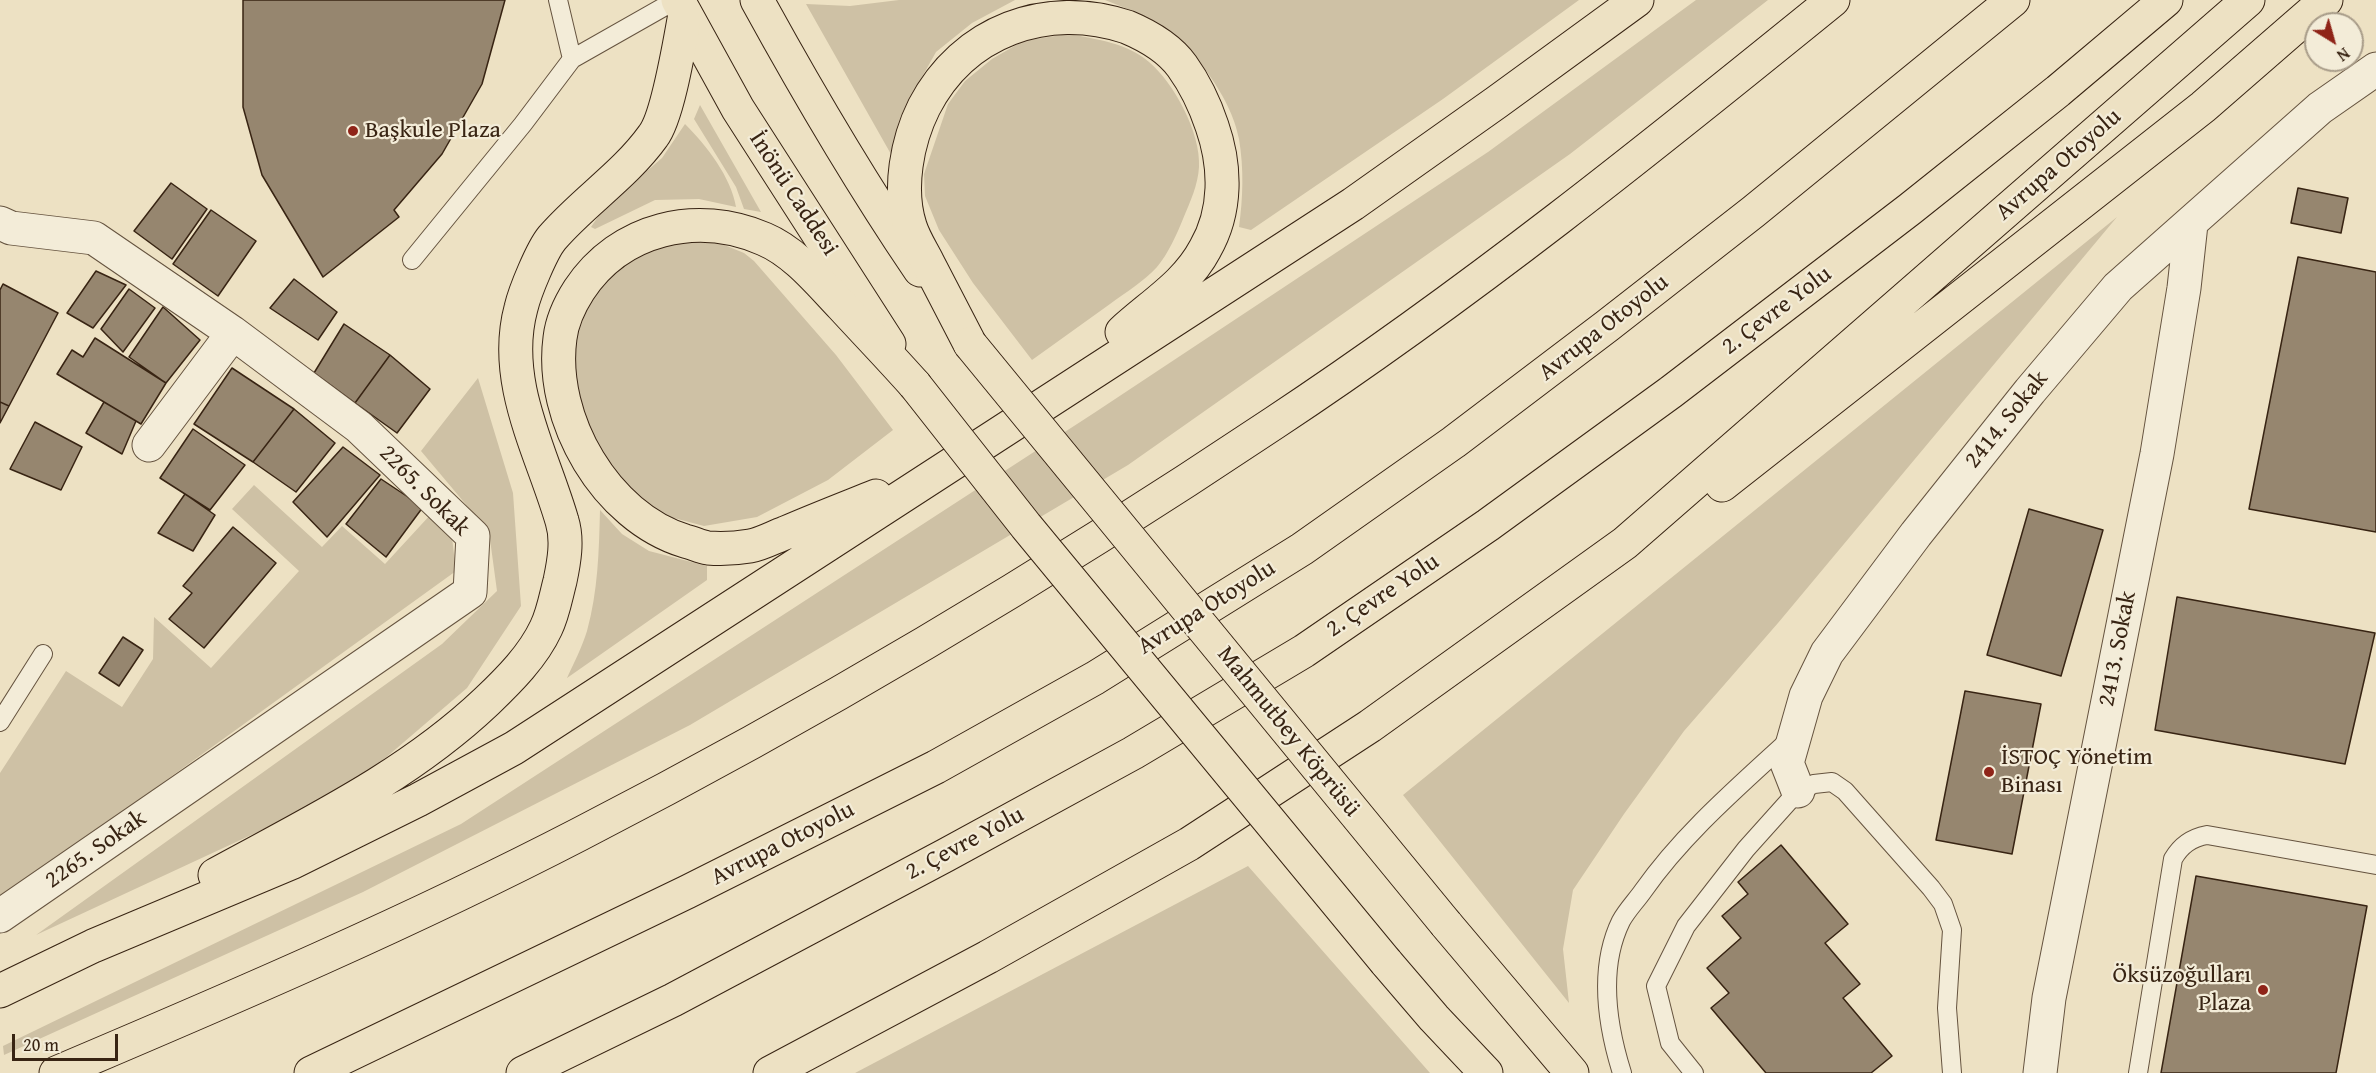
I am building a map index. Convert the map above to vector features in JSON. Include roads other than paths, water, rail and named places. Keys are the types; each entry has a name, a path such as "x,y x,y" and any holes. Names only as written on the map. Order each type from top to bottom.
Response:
{"main road":[{"path":"757,0 876,206 970,344"},
{"path":"0,991 93,946 293,862 418,800 514,748 1353,204 1637,0"},
{"path":"56,1073 325,957 577,836 773,731 970,616 1087,544 1276,422 1418,323 1656,142 1833,0"},
{"name":"Avrupa Otoyolu","path":"311,1073 687,892 936,767 1095,678 1302,549 1454,442 1607,326 1753,212 2013,0"},
{"name":"2. Çevre Yolu","path":"523,1073 673,1000 957,849 1134,753 1304,651 1488,525 1671,392 1910,209 2058,91 2166,0"},
{"name":"Avrupa Otoyolu","path":"770,1073 988,957 1188,844 1370,726 1625,543 2248,0"},
{"path":"1625,543 1717,489 1838,396 2203,107 2326,0"},
{"path":"93,946 199,884 362,796 420,757 470,717 515,674 546,629 564,558 564,524 521,399 515,354 521,309 550,240 624,170 655,134 664,108 680,5"},
{"name":"İnönü Caddesi","path":"680,5 738,109 915,385"},
{"path":"970,344 910,227 905,195 907,162 914,134 933,89 979,42 1009,25 1039,16 1089,15 1141,33 1181,64 1208,114 1220,148 1224,181 1218,214 1206,249 1178,285 1106,347 1058,397"},
{"path":"942,469 751,546 708,548 668,536 631,512 608,488 585,455 569,418 559,375 560,336 570,304 591,272 621,246 654,231 695,225 735,228 767,240 796,260 915,385 1026,526 1386,962 1434,1018 1486,1073"},
{"name":"Mahmutbey Köprüsü","path":"970,344 1446,924 1572,1073"}],"street":[{"path":"2319,108 2349,68 2376,44"},
{"path":"2319,108 2376,69"},
{"name":"2414. Sokak","path":"1798,791 1787,763 1792,737 1806,696 1827,653 1916,534 2030,391 2118,287 2319,108"},
{"name":"2413. Sokak","path":"2040,1073 2049,998 2157,454 2184,288 2191,224"},
{"name":"2265. Sokak","path":"0,916 470,592 473,536 359,427 233,333 94,238 4,232"},
{"path":"149,445 233,333"}],"lane":[{"path":"558,0 572,59"},
{"path":"412,260 523,124 572,59 680,5"},
{"path":"0,722 43,654"},
{"path":"1622,1073 1616,1053 1606,993 1611,952 1622,921 1660,867 1734,790 1792,737"},
{"path":"1694,1073 1670,1043 1656,986 1686,926 1746,849 1798,791 1814,784 1832,782 1845,791 1943,904 1952,930 1947,1008 1952,1073"},
{"path":"2138,1073 2174,859 2186,843 2195,837 2207,835 2376,865"}],"place":[{"name":"Başkule Plaza","path":"353,131"},
{"name":"İSTOÇ Yönetim Binası","path":"1989,772"},
{"name":"Öksüzoğulları Plaza","path":"2263,990"}]}
